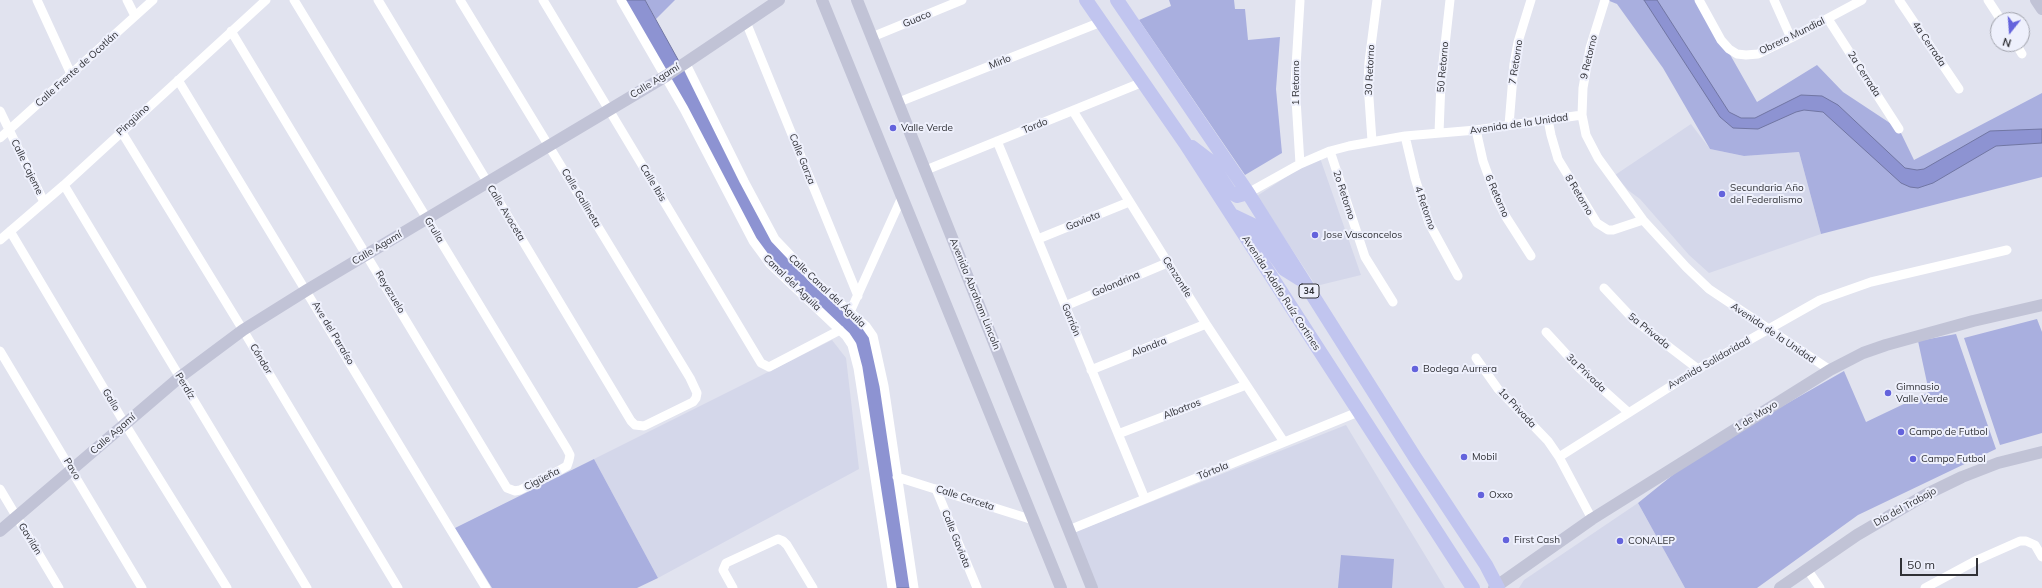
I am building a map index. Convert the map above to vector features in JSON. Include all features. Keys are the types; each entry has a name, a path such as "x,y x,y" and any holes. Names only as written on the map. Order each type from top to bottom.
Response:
{"main road":[{"name":"Avenida Adolfo Ruíz Cortines","path":"1086,0 1185,143 1473,588"},
{"name":"34","path":"1117,0 1248,194 1497,587"},
{"path":"1185,143 1202,153 1230,192 1237,196 1248,194"},
{"path":"1232,215 1253,225 1284,269 1302,280"}],"street":[{"path":"37,0 71,74"},
{"path":"127,0 135,16"},
{"name":"Calle Frente de Ocotlán","path":"0,138 153,0"},
{"name":"Pingüino","path":"0,240 64,185 121,131 266,0"},
{"name":"Grulla","path":"294,0 567,449 570,455 569,460"},
{"name":"Calle Avoceta","path":"378,0 621,405 636,425"},
{"name":"Calle Gallineta","path":"460,0 690,378 697,393 693,402 644,426 636,425"},
{"name":"Calle Ibis","path":"543,0 763,365 769,367 840,330"},
{"name":"Canal del Aguila","path":"621,0 668,74 745,228 761,254 840,330 852,345 858,368 892,588"},
{"name":"Calle Agamí","path":"0,531 180,377 243,330 487,181 668,74 779,0"},
{"path":"822,0 1061,588"},
{"name":"Avenida Abraham Lincoln","path":"857,0 1092,588"},
{"name":"Guaco","path":"872,37 962,0"},
{"name":"30 Retorno","path":"1372,141 1368,62 1377,0"},
{"name":"50 Retorno","path":"1439,133 1441,81 1450,0"},
{"name":"7 Retorno","path":"1509,125 1514,64 1518,42 1530,0"},
{"name":"9 Retorno","path":"1582,116 1583,88 1586,66 1605,0"},
{"name":"Obrero Mundial","path":"1699,0 1721,40 1729,49 1737,54 1746,55 1758,54 1828,19 1852,2 1862,0"},
{"path":"1774,0 1791,38"},
{"name":"4a Cerrada","path":"1899,0 1959,89"},
{"path":"1988,0 1996,12"},
{"path":"2036,0 2042,9"},
{"name":"1 Retorno","path":"1300,1 1295,83 1300,164"},
{"name":"2a Cerrada","path":"1828,19 1899,130"},
{"name":"Calle Garza","path":"746,22 858,296"},
{"name":"Mirlo","path":"899,102 1101,22"},
{"name":"Reyezuelo","path":"231,31 505,484 511,490"},
{"name":"Calle Canal del Águila","path":"683,64 775,238 814,280 866,326 877,344 914,588"},
{"name":"Ave del Paraíso","path":"178,80 307,290 486,588"},
{"name":"Tordo","path":"926,170 1143,82"},
{"name":"Calle Cajeme","path":"0,111 44,202"},
{"name":"Cenzontle","path":"1072,111 1206,324 1284,442"},
{"name":"Avenida de la Unidad","path":"1248,194 1300,164 1330,151 1372,141 1405,136 1476,130 1582,116 1586,135 1598,158 1643,220 1686,267 1710,289 1767,329 1830,370"},
{"name":"8 Retorno","path":"1548,120 1558,159 1597,223 1608,230 1613,230 1643,220"},
{"name":"6 Retorno","path":"1476,130 1485,167 1496,197 1506,217 1531,256"},
{"name":"Cóndor","path":"121,131 398,588"},
{"name":"4 Retorno","path":"1405,136 1420,196 1429,223 1458,276"},
{"name":"Gorrión","path":"997,141 1145,499"},
{"name":"2o Retorno","path":"1330,151 1365,257 1393,302"},
{"name":"Perdíz","path":"64,185 307,588"},
{"path":"850,312 902,197"},
{"name":"Gaviota","path":"1038,239 1129,202"},
{"name":"Gallo","path":"10,231 125,424 227,588"},
{"name":"Avenida Solidaridad","path":"1559,457 1698,368 1820,300 1853,288 1902,274 2007,250"},
{"name":"Golondrina","path":"1065,306 1167,263"},
{"name":"5a Privada","path":"1604,288 1634,320 1698,368"},
{"name":"1 de Mayo","path":"1497,587 1592,519 1830,370 1863,353 1893,343 1973,321 2042,305"},
{"name":"Alondra","path":"1091,370 1206,324"},
{"name":"3a Privada","path":"1546,332 1580,369 1628,412"},
{"name":"Pavo","path":"0,351 142,588"},
{"name":"1a Privada","path":"1476,358 1498,389 1548,441 1559,457 1592,519"},
{"name":"Albatros","path":"1118,434 1246,385"},
{"name":"Tórtola","path":"1069,530 1358,412"},
{"name":"Día del Trabajo","path":"1780,588 1857,535 1927,494 1962,477 1998,464 2042,452"},
{"name":"Cigüeña","path":"511,490 520,490 560,470 567,466 569,460"},
{"name":"Calle Cerceta","path":"897,477 1033,520"},
{"name":"Gavilán","path":"0,489 60,588"},
{"name":"Calle Gaviota","path":"936,489 977,588"},
{"path":"733,588 723,570 730,560 773,540 783,541 787,545 813,588"},
{"path":"1925,588 1977,560 2020,541 2031,542 2038,549 2042,557"},
{"path":"1807,569 1820,588"}],"shaded area":[{"path":"621,0 645,0 681,65 706,105 770,230 873,336 911,588 894,588 852,345 770,264"},
{"path":"645,0 675,0 656,19"},
{"path":"1169,0 1234,0 1235,9 1245,9 1248,40 1280,37 1276,89 1282,153 1245,175 1139,20 1171,6"},
{"path":"1607,0 1699,0 1757,102 1817,65 1843,92 1899,129 1914,160 2042,93 2042,177 1821,234 1799,152 1744,156 1710,149 1663,68 1617,4"},
{"path":"1644,0 1657,0 1729,112 1741,118 1755,118 1801,95 1822,96 1838,105 1905,168 1917,170 1924,169 1990,131 2042,129 2042,143 1996,146 1933,183 1918,188 1910,187 1901,183 1823,112 1804,110 1796,112 1758,129 1733,128 1720,117"},
{"name":"Secundaria Año del Federalismo","path":"1691,124 1710,149 1744,156 1799,152 1821,234 1709,273 1689,255 1640,199 1628,190 1615,175"},
{"name":"Jose Vasconcelos","path":"1320,158 1361,275 1316,286 1257,196 1292,173"},
{"path":"2037,319 2042,332 2042,433 2000,445 1964,338"},
{"path":"1956,334 1996,449 1858,515 1757,588 1685,588 1638,503 1700,453 1844,371 1866,422 1929,392 1918,341"},
{"path":"832,340 846,358 859,469 658,578 594,459"},
{"path":"1346,425 1445,588 1098,588 1075,532"},
{"path":"594,459 658,578 637,588 492,588 455,528"},
{"name":"CONALEP","path":"1638,503 1685,588 1519,588 1524,580"},
{"path":"1341,555 1394,559 1392,588 1338,588"}],"place":[{"name":"Valle Verde","path":"893,128"},
{"name":"Secundaria Año del Federalismo","path":"1722,194"},
{"name":"Jose Vasconcelos","path":"1315,235"},
{"name":"Bodega Aurrera","path":"1415,369"},
{"name":"Gimnasio Valle Verde","path":"1888,393"},
{"name":"Campo de Futbol","path":"1901,432"},
{"name":"Mobil","path":"1464,457"},
{"name":"Campo Futbol","path":"1913,459"},
{"name":"Oxxo","path":"1481,495"},
{"name":"First Cash","path":"1506,540"},
{"name":"CONALEP","path":"1620,541"}]}
